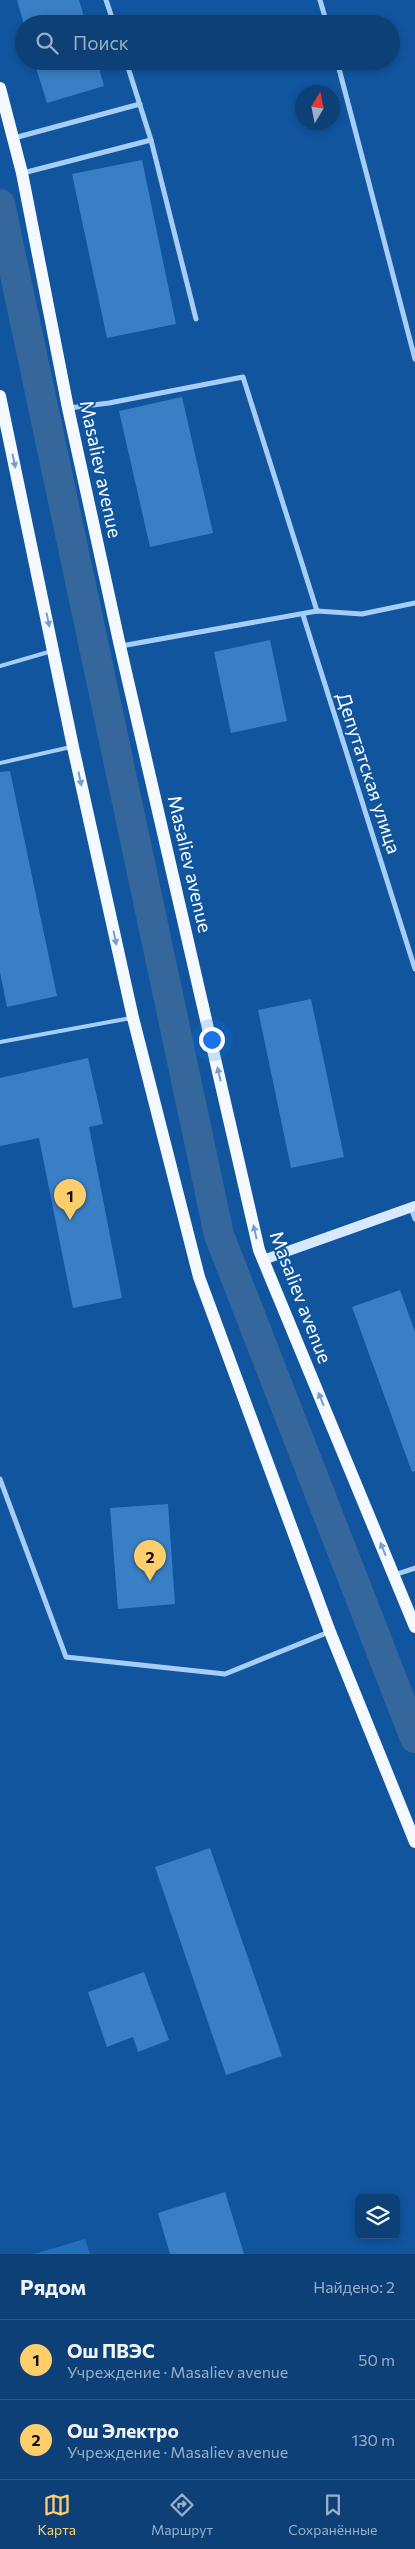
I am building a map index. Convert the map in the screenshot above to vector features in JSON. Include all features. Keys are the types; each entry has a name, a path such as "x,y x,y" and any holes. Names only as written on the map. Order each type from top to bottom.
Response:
{"main road":[{"name":"Masaliev avenue","path":"0,88 22,173 68,408 120,646 259,1250 415,1627"},
{"path":"0,396 73,747 133,1018 199,1277 330,1632 415,1842"}],"street":[{"path":"106,0 111,15"},
{"path":"320,0 324,15"},
{"path":"129,70 151,140 196,319"},
{"path":"339,70 415,359"},
{"path":"14,138 140,104"},
{"path":"22,173 151,140"},
{"path":"68,408 108,403 243,377 317,611"},
{"path":"120,646 317,611 362,614 415,603"},
{"name":"Депутатская улица","path":"303,615 415,969"},
{"path":"264,1260 413,1207 415,1219"},
{"path":"0,1479 66,1657 225,1674 330,1632"},
{"path":"394,1575 415,1568"}],"lane":[{"path":"0,666 54,650"},
{"path":"0,763 73,747"},
{"path":"0,1042 133,1018"}],"shaded area":[{"path":"85,2239 90,2254 34,2254"}],"building":[{"path":"17,0 79,0 83,15 21,15"},
{"path":"37,70 100,70 104,86 47,103"},
{"path":"142,160 176,324 107,338 72,174"},
{"path":"182,397 213,533 150,547 119,411"},
{"path":"270,640 287,721 231,733 214,652"},
{"path":"10,771 57,996 7,1007 0,972 0,772"},
{"path":"311,999 344,1157 291,1168 258,1010"},
{"path":"88,1058 103,1124 89,1127 122,1298 73,1308 39,1138 0,1146 0,1078"},
{"path":"400,1290 415,1332 415,1471 412,1472 352,1307"},
{"path":"168,1504 175,1604 118,1609 110,1508"},
{"path":"210,1848 282,2056 226,2075 155,1867"},
{"path":"144,1972 169,2040 138,2052 133,2037 107,2047 88,1992"},
{"path":"225,2192 244,2254 170,2254 158,2213"}],"waterway":[{"path":"0,204 219,1235 415,1738"}],"place":[{"name":"Ош ПВЭС","path":"70,1220"},
{"name":"Ош Электро","path":"150,1581"}]}
